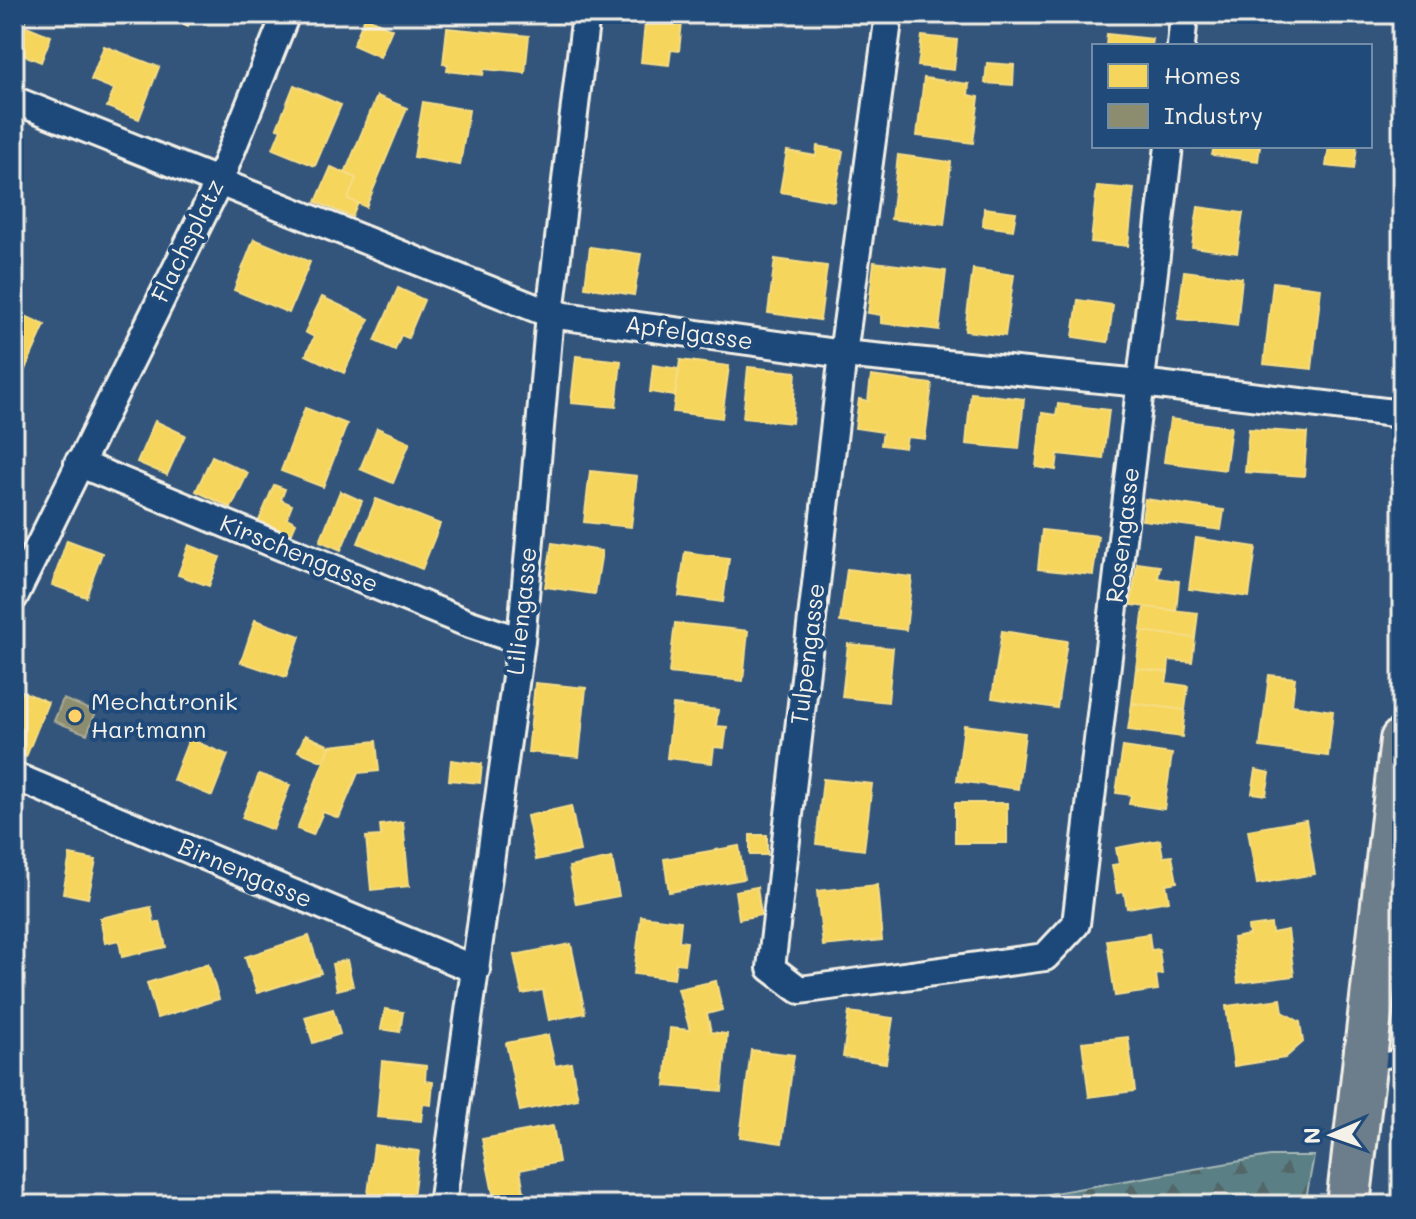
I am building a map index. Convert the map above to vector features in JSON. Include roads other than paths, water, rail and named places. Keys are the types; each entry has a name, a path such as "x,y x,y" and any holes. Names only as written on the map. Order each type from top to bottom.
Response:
{"main road":[{"path":"1348,1205 1383,1061 1401,754"}],"street":[{"name":"Flachsplatz","path":"14,597 218,184 286,14"},
{"name":"Liliengasse","path":"442,1205 521,641 550,314 586,14"},
{"name":"Tulpengasse","path":"889,14 843,354 771,968 800,990 1045,957 1076,924"},
{"path":"1181,44 1184,14"},
{"name":"Apfelgasse","path":"14,100 550,314 843,354 1141,383 1402,414"},
{"name":"Rosengasse","path":"1076,924 1169,148"},
{"name":"Kirschengasse","path":"78,463 467,623 521,641"},
{"name":"Birnengasse","path":"14,776 476,970"}],"place":[{"name":"Mechatronik Hartmann","path":"75,716"}]}
